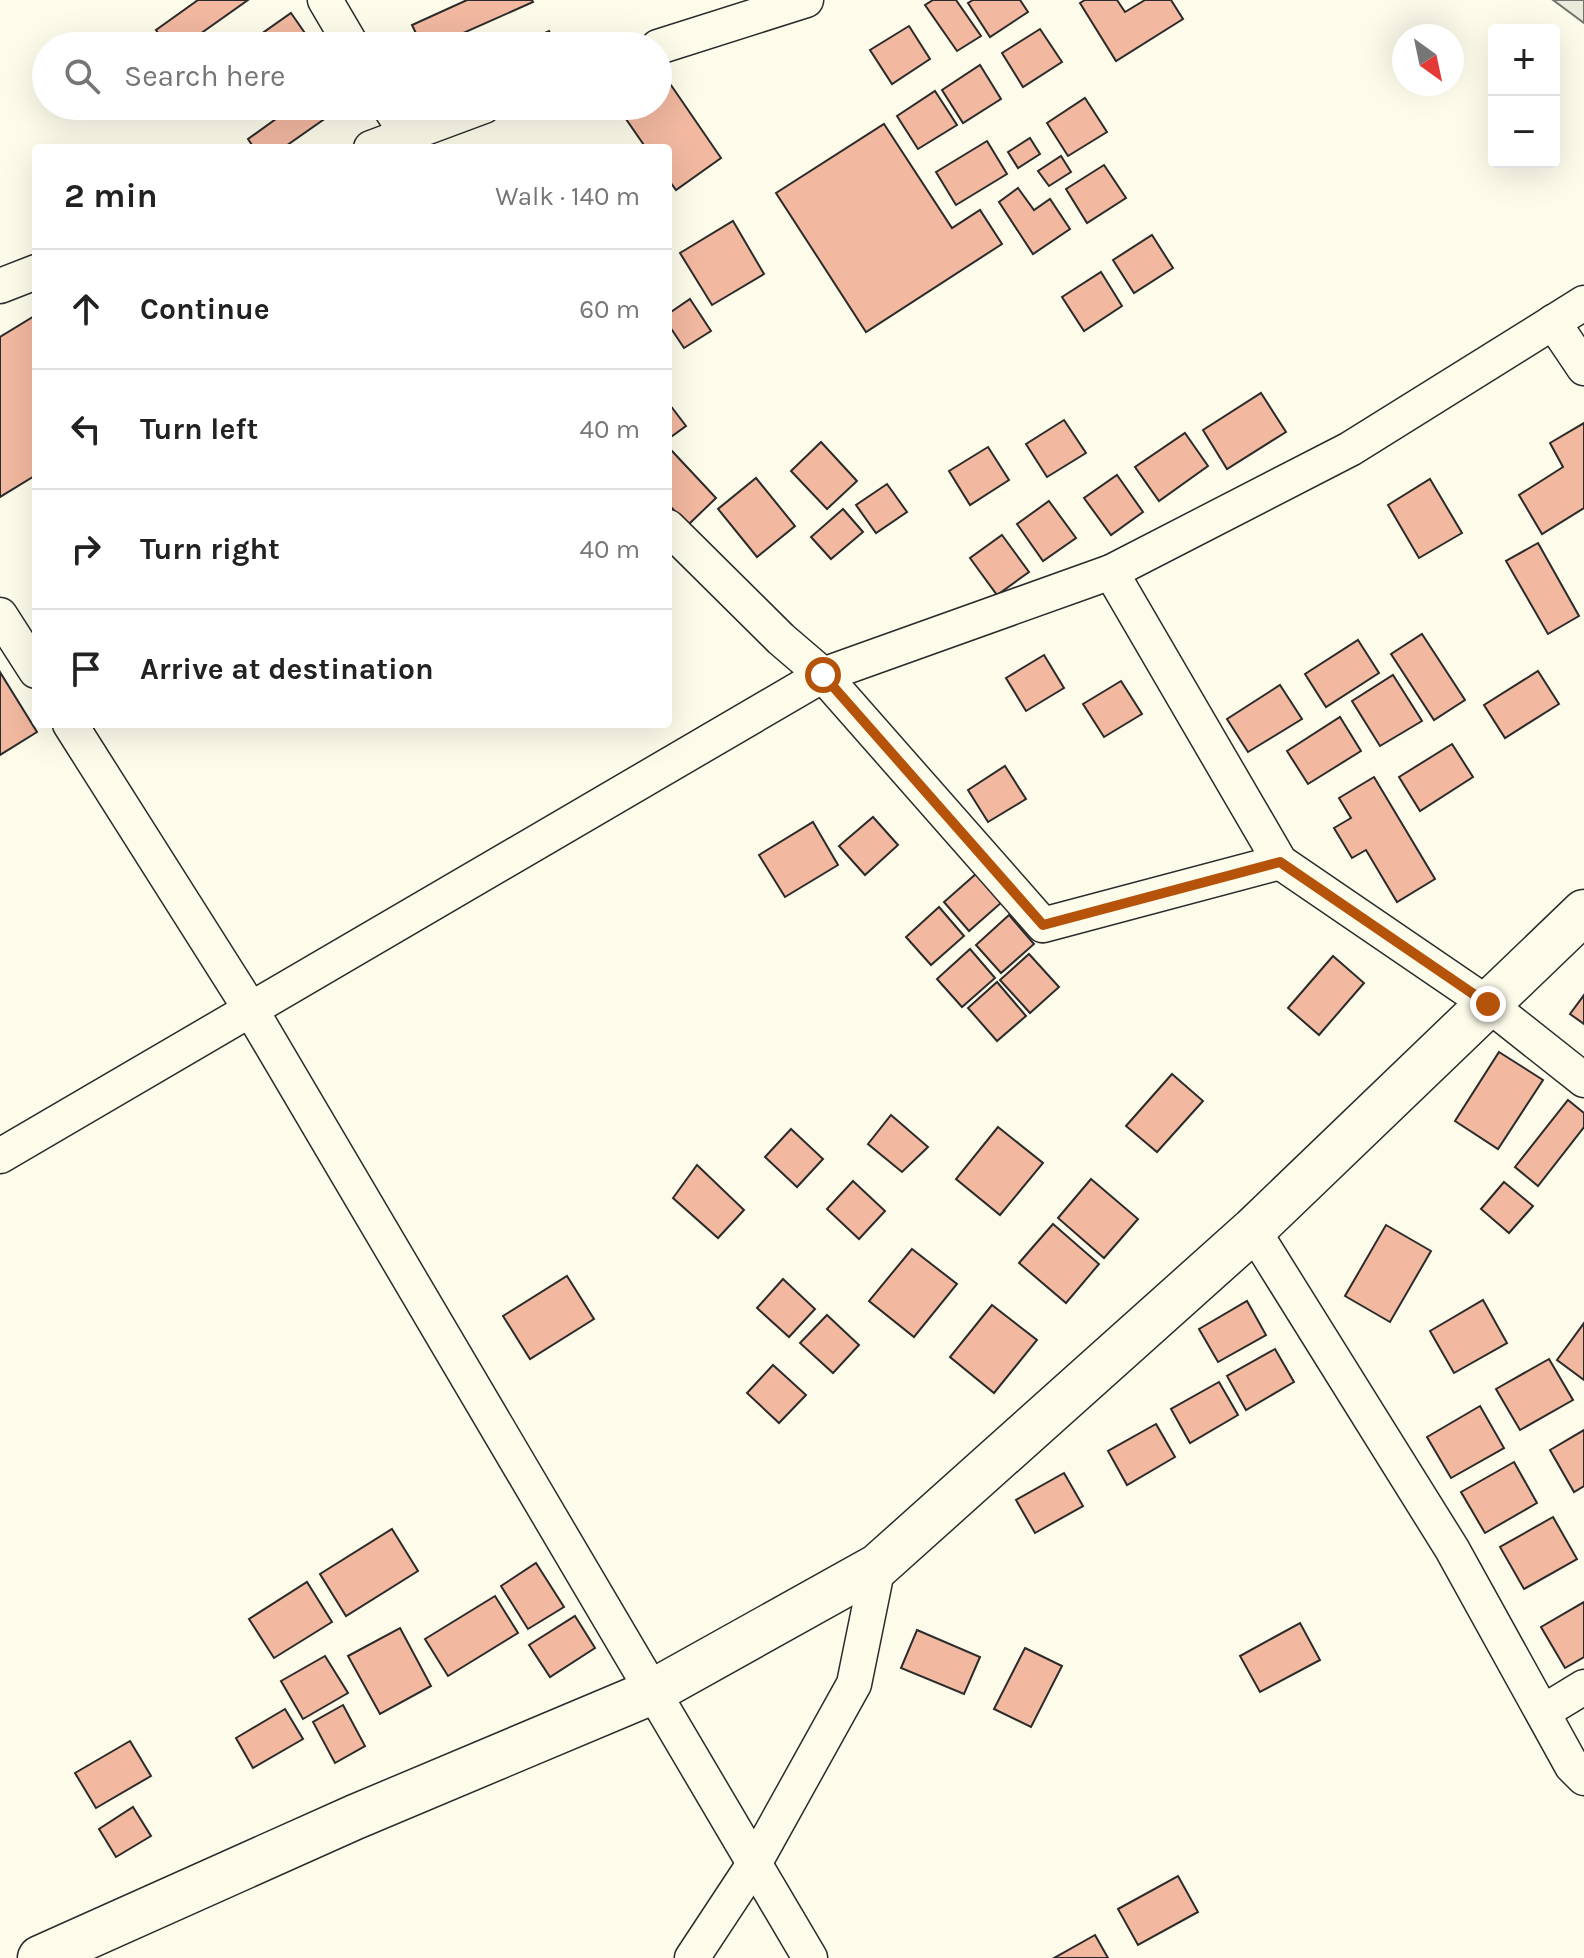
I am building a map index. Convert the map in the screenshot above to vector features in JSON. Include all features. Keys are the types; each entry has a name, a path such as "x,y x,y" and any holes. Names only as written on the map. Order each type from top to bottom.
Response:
{"street":[{"path":"325,0 344,32"},
{"path":"672,43 806,0"},
{"path":"396,120 406,141 453,120"},
{"path":"0,286 32,274"},
{"path":"0,1156 823,675 1111,572 1350,449 1584,303"},
{"path":"1553,322 1584,368"},
{"path":"672,531 781,639 823,675 1043,925 1280,862"},
{"path":"1111,572 1280,862 1488,1004 1584,1080"},
{"path":"0,615 32,664"},
{"path":"73,728 251,1010 810,1958"},
{"path":"40,1958 355,1817 652,1692 878,1566 1253,1230 1584,912"},
{"path":"1253,1230 1452,1549 1572,1766 1584,1778"},
{"path":"692,1958 754,1864 854,1684 878,1566"},
{"path":"1543,1712 1584,1687"}],"shaded area":[{"path":"1553,0 1584,0 1584,23"}],"building":[{"path":"198,0 248,0 203,32 156,30"},
{"path":"467,0 533,2 466,32 415,32 412,25"},
{"path":"933,0 956,0 981,36 957,51 925,5"},
{"path":"973,0 1020,0 1028,12 990,37 968,3"},
{"path":"1085,0 1117,0 1125,12 1145,0 1171,0 1183,19 1116,61 1080,3"},
{"path":"291,13 304,32 264,32"},
{"path":"909,26 930,59 892,84 870,50"},
{"path":"1040,29 1062,62 1023,87 1002,53"},
{"path":"980,65 1001,99 963,123 942,90"},
{"path":"672,87 721,158 676,190 672,184 672,144 643,144 627,120 672,120"},
{"path":"935,91 957,125 918,149 897,116"},
{"path":"1085,98 1107,132 1068,156 1047,123"},
{"path":"274,120 323,120 289,144 251,144 248,139"},
{"path":"884,124 952,228 980,210 1002,244 866,332 776,193"},
{"path":"1030,138 1040,154 1018,168 1008,152"},
{"path":"987,141 1007,174 956,205 936,172"},
{"path":"1061,156 1071,172 1049,186 1038,171"},
{"path":"1104,165 1126,198 1087,223 1066,189"},
{"path":"1018,188 1034,210 1050,199 1070,229 1033,254 999,202"},
{"path":"733,221 764,274 712,305 680,253"},
{"path":"1152,235 1173,268 1134,293 1113,260"},
{"path":"1101,272 1122,306 1084,331 1062,297"},
{"path":"690,299 711,331 684,348 672,330 672,311"},
{"path":"32,317 32,477 0,497 0,337"},
{"path":"1261,393 1286,432 1227,469 1203,430"},
{"path":"672,408 686,426 672,436"},
{"path":"1064,420 1086,453 1047,477 1026,444"},
{"path":"1584,423 1584,508 1542,534 1519,495 1563,467 1550,443"},
{"path":"1185,433 1208,466 1159,501 1135,467"},
{"path":"821,442 857,481 827,509 791,471"},
{"path":"988,447 1009,480 970,505 949,471"},
{"path":"672,451 716,498 688,525 672,508"},
{"path":"1117,475 1143,512 1111,535 1084,498"},
{"path":"756,478 795,526 757,557 718,509"},
{"path":"1430,479 1462,533 1419,558 1388,505"},
{"path":"887,484 907,512 876,533 856,505"},
{"path":"1049,501 1076,538 1043,561 1017,524"},
{"path":"843,509 863,532 831,559 811,537"},
{"path":"1002,535 1029,572 997,595 970,558"},
{"path":"1538,543 1579,616 1548,634 1506,561"},
{"path":"1422,634 1465,700 1434,720 1391,654"},
{"path":"1358,640 1379,673 1326,707 1305,674"},
{"path":"1044,655 1064,688 1026,711 1006,678"},
{"path":"1538,671 1559,704 1505,738 1484,705"},
{"path":"0,672 37,732 0,755"},
{"path":"1393,675 1422,721 1380,746 1352,701"},
{"path":"1121,681 1142,714 1104,737 1083,704"},
{"path":"1280,685 1302,719 1248,752 1227,719"},
{"path":"1340,717 1361,751 1308,784 1287,751"},
{"path":"1452,744 1473,777 1420,811 1399,777"},
{"path":"1005,766 1026,799 988,822 968,790"},
{"path":"1374,777 1435,879 1397,902 1366,850 1352,858 1334,828 1351,818 1339,798"},
{"path":"873,817 898,845 865,875 839,846"},
{"path":"813,822 838,865 785,897 759,855"},
{"path":"977,873 1002,902 969,931 944,902"},
{"path":"939,907 964,936 931,965 906,937"},
{"path":"1009,915 1034,944 1001,973 976,945"},
{"path":"970,949 995,978 962,1007 937,979"},
{"path":"1029,954 1059,987 1030,1013 1000,980"},
{"path":"1333,956 1364,983 1319,1035 1288,1008"},
{"path":"997,982 1026,1016 997,1041 968,1008"},
{"path":"1584,995 1584,1024 1570,1014"},
{"path":"1499,1052 1543,1080 1498,1149 1455,1121"},
{"path":"1172,1074 1203,1101 1157,1152 1126,1126"},
{"path":"1568,1100 1584,1113 1584,1127 1538,1186 1515,1167"},
{"path":"891,1115 928,1147 902,1172 868,1144"},
{"path":"998,1127 1043,1163 1000,1215 956,1179"},
{"path":"791,1129 823,1159 797,1187 765,1157"},
{"path":"697,1165 744,1210 718,1238 673,1198"},
{"path":"1091,1179 1138,1219 1104,1258 1058,1218"},
{"path":"853,1181 885,1211 859,1239 827,1209"},
{"path":"1504,1182 1533,1206 1509,1233 1481,1209"},
{"path":"1053,1224 1099,1264 1066,1303 1019,1263"},
{"path":"1386,1225 1431,1251 1390,1322 1345,1296"},
{"path":"912,1249 957,1284 914,1337 869,1301"},
{"path":"567,1276 594,1319 530,1359 503,1316"},
{"path":"783,1279 815,1309 789,1337 757,1308"},
{"path":"1483,1300 1507,1343 1454,1373 1430,1331"},
{"path":"1247,1301 1266,1335 1218,1362 1199,1329"},
{"path":"992,1305 1037,1340 994,1393 950,1357"},
{"path":"827,1315 859,1345 833,1373 800,1343"},
{"path":"1584,1323 1584,1380 1557,1360"},
{"path":"1275,1349 1294,1382 1246,1410 1227,1376"},
{"path":"1549,1359 1573,1400 1520,1430 1496,1389"},
{"path":"773,1365 806,1395 779,1423 747,1393"},
{"path":"1219,1382 1238,1415 1190,1443 1171,1409"},
{"path":"1480,1406 1504,1448 1451,1478 1427,1437"},
{"path":"1156,1424 1175,1457 1127,1485 1108,1451"},
{"path":"1584,1430 1584,1486 1574,1492 1550,1450"},
{"path":"1514,1462 1537,1503 1485,1533 1461,1492"},
{"path":"1064,1473 1083,1506 1035,1533 1016,1500"},
{"path":"1553,1517 1577,1559 1524,1589 1500,1547"},
{"path":"392,1529 418,1571 346,1616 320,1574"},
{"path":"536,1563 564,1607 528,1629 501,1586"},
{"path":"307,1582 332,1622 274,1658 249,1619"},
{"path":"495,1596 518,1633 448,1676 425,1639"},
{"path":"1584,1602 1584,1657 1565,1668 1541,1627"},
{"path":"575,1616 595,1648 550,1677 529,1645"},
{"path":"1300,1623 1320,1660 1260,1692 1240,1656"},
{"path":"400,1628 431,1686 380,1714 348,1656"},
{"path":"917,1630 980,1657 964,1694 901,1668"},
{"path":"1025,1648 1062,1666 1031,1727 994,1709"},
{"path":"325,1656 348,1693 303,1719 281,1681"},
{"path":"343,1705 365,1746 335,1763 313,1722"},
{"path":"285,1709 303,1739 253,1768 236,1738"},
{"path":"130,1741 151,1776 96,1808 75,1773"},
{"path":"133,1807 151,1836 116,1857 99,1829"},
{"path":"1178,1876 1198,1912 1138,1945 1118,1909"},
{"path":"1095,1935 1108,1958 1054,1958"}],"route":[{"path":"823,675 1043,925 1280,862 1488,1004"}]}
